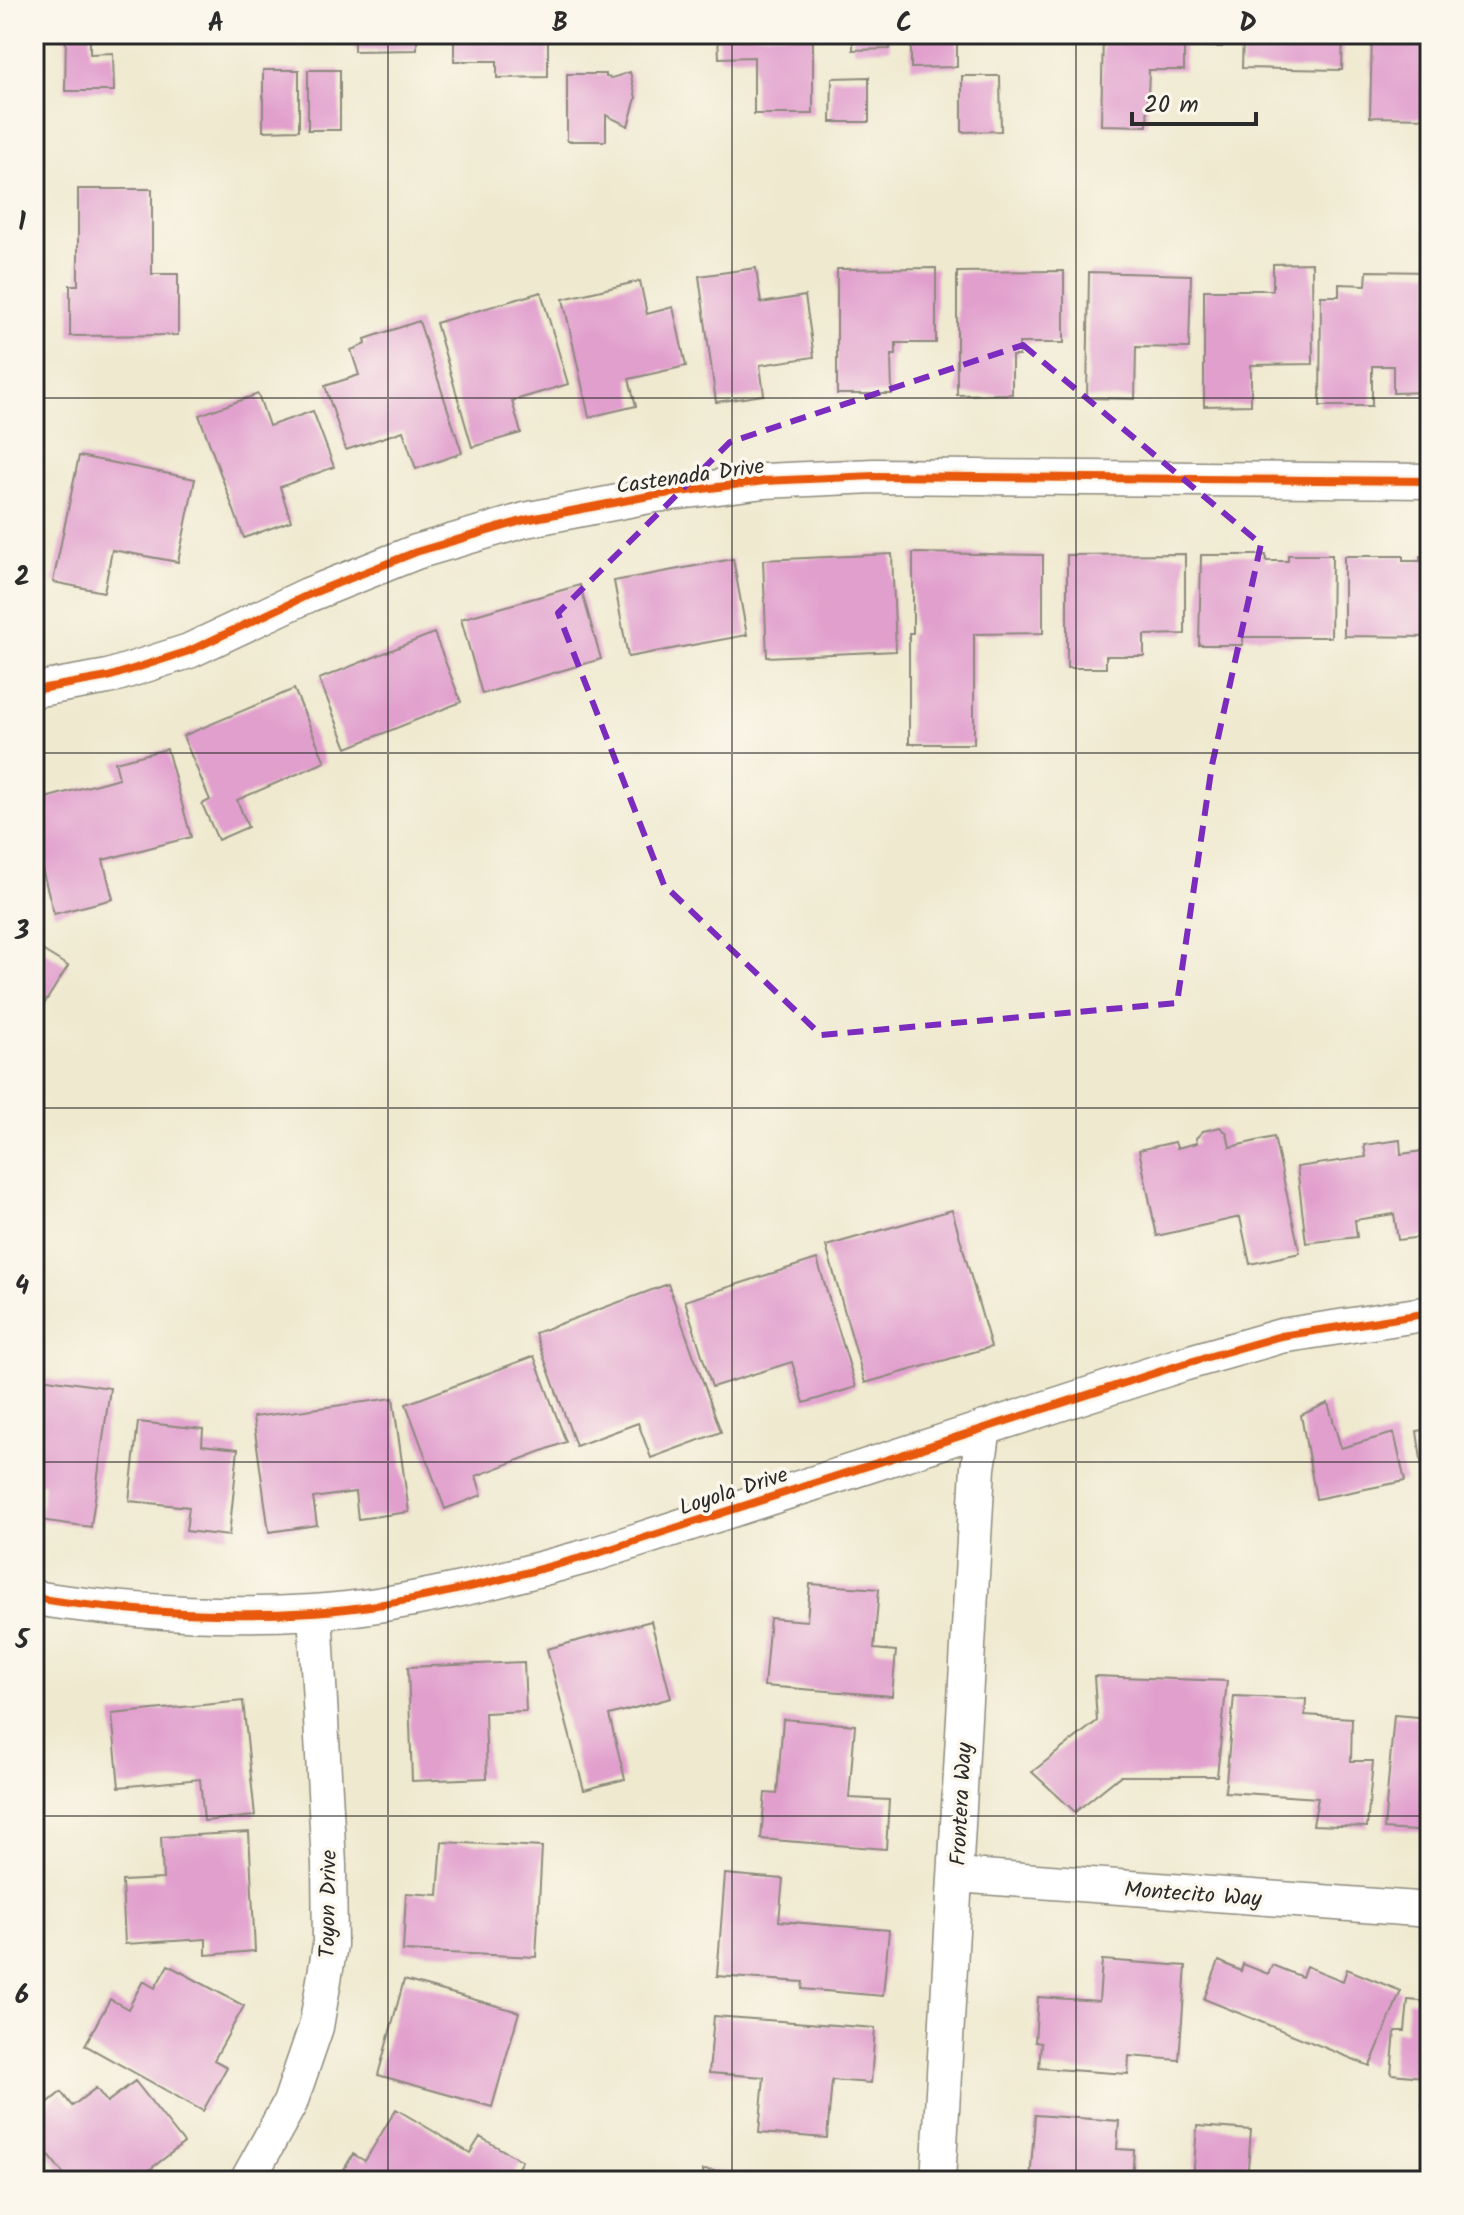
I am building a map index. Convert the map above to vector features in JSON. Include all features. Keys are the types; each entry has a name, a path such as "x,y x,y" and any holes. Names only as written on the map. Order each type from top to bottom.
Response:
{"street":[{"name":"Castenada Drive","path":"34,690 108,677 189,651 308,595 416,552 525,520 649,496 764,481 874,476 1430,481"},
{"name":"Loyola Drive","path":"34,1598 121,1609 214,1615 315,1612 500,1580 592,1555 1183,1364 1281,1336 1430,1313"},
{"name":"Frontera Way","path":"938,2181 978,1468 984,1428"},
{"name":"Toyon Drive","path":"247,2181 290,2103 316,2027 330,1945 329,1864 315,1612"},
{"name":"Montecito Way","path":"956,1875 1430,1910"}],"highlighted area":[{"path":"1023,345 1261,544 1212,765 1177,1003 821,1035 664,885 558,613 730,442"}],"building":[{"path":"66,34 90,34 90,54 113,53 114,91 65,91"},
{"path":"327,34 417,34 417,50 354,51 354,38 327,38"},
{"path":"454,34 548,34 548,77 497,78 497,61 454,61"},
{"path":"718,34 813,34 813,114 754,114 754,57 719,58"},
{"path":"853,34 889,34 890,49 853,50"},
{"path":"911,34 957,34 957,67 911,68"},
{"path":"980,34 1078,34 1078,40 980,41"},
{"path":"1103,34 1222,34 1222,47 1184,46 1184,70 1149,70 1147,126 1101,125"},
{"path":"1243,34 1343,34 1342,70 1242,68"},
{"path":"1372,34 1430,34 1430,118 1370,117"},
{"path":"263,70 299,70 299,130 263,131"},
{"path":"308,70 340,70 340,130 308,130"},
{"path":"630,72 636,98 628,126 606,115 606,141 567,141 567,74 606,74 606,77 612,78"},
{"path":"962,76 1000,76 1001,131 962,132"},
{"path":"869,77 869,122 831,122 832,78"},
{"path":"78,189 152,189 152,274 178,274 178,335 70,336 70,285 78,285"},
{"path":"1312,263 1313,364 1251,365 1251,405 1204,406 1204,290 1273,290 1273,264"},
{"path":"756,268 761,303 805,296 814,357 760,365 764,395 716,402 699,276"},
{"path":"936,268 936,343 896,343 896,355 891,355 892,394 837,394 837,269"},
{"path":"1064,271 1064,343 1019,343 1019,356 1012,356 1012,394 957,395 957,272"},
{"path":"1367,271 1430,272 1430,392 1393,393 1393,366 1372,366 1372,406 1320,406 1321,296 1339,296 1339,284 1366,285"},
{"path":"1089,272 1191,275 1189,348 1136,347 1135,399 1087,398"},
{"path":"640,281 647,314 673,307 686,366 629,379 636,406 589,417 563,299"},
{"path":"541,292 568,384 512,401 521,433 472,447 436,323"},
{"path":"419,321 462,453 416,469 403,431 346,450 325,386 359,375 351,350 366,344 365,339"},
{"path":"258,394 269,426 313,411 334,467 280,487 291,521 244,538 199,415"},
{"path":"79,456 195,479 178,562 112,550 104,592 53,582"},
{"path":"913,553 1043,555 1043,633 974,634 974,744 909,744"},
{"path":"892,554 896,651 767,657 763,560"},
{"path":"1185,554 1185,634 1144,635 1144,656 1106,656 1106,668 1067,668 1067,555"},
{"path":"1201,555 1266,555 1266,561 1288,561 1288,555 1332,555 1331,637 1243,637 1243,645 1199,645"},
{"path":"1344,556 1403,556 1403,561 1420,561 1420,556 1430,556 1430,637 1344,636"},
{"path":"733,559 747,635 628,657 614,581"},
{"path":"580,585 601,659 482,694 461,619"},
{"path":"434,633 461,702 347,748 319,679"},
{"path":"294,689 325,762 237,800 248,827 218,840 202,804 210,800 183,736"},
{"path":"167,749 191,837 103,860 113,899 54,914 34,839 34,801 119,778 115,762"},
{"path":"34,945 68,966 34,1020"},
{"path":"1220,1127 1227,1133 1230,1147 1274,1137 1300,1253 1250,1264 1240,1217 1157,1236 1139,1150 1175,1142 1177,1148 1197,1143 1196,1138 1203,1131"},
{"path":"1400,1140 1401,1154 1430,1150 1430,1236 1398,1240 1394,1214 1355,1220 1357,1237 1306,1243 1297,1167 1366,1157 1364,1145"},
{"path":"952,1210 991,1347 865,1383 826,1246"},
{"path":"817,1259 856,1387 804,1403 792,1362 712,1387 685,1301"},
{"path":"668,1284 721,1432 651,1458 638,1423 576,1446 535,1333"},
{"path":"534,1356 566,1442 476,1476 482,1495 445,1509 406,1404"},
{"path":"34,1377 110,1388 91,1527 39,1520 44,1484 34,1482"},
{"path":"393,1398 409,1512 358,1519 355,1492 313,1498 317,1525 269,1532 253,1417"},
{"path":"1328,1403 1341,1448 1394,1433 1405,1481 1316,1499 1301,1415"},
{"path":"138,1422 203,1429 202,1445 238,1449 229,1536 186,1531 189,1507 129,1501"},
{"path":"1430,1429 1430,1510 1428,1510 1417,1431"},
{"path":"810,1584 879,1589 874,1649 896,1651 892,1696 764,1686 770,1618 807,1621"},
{"path":"651,1621 671,1698 609,1715 625,1779 584,1790 547,1649"},
{"path":"524,1662 526,1711 485,1713 487,1778 412,1781 408,1667"},
{"path":"1094,1676 1227,1681 1217,1776 1120,1776 1075,1812 1032,1772 1097,1721"},
{"path":"1234,1696 1306,1699 1305,1715 1352,1718 1351,1761 1373,1761 1367,1827 1313,1825 1318,1798 1225,1792"},
{"path":"243,1701 255,1816 204,1821 200,1779 119,1787 112,1714"},
{"path":"1394,1715 1430,1718 1430,1832 1384,1829"},
{"path":"783,1719 855,1725 849,1798 889,1800 886,1849 761,1839 765,1793 777,1794"},
{"path":"249,1832 255,1951 206,1955 206,1939 125,1944 122,1881 163,1879 161,1837"},
{"path":"442,1842 542,1847 536,1957 403,1951 406,1893 438,1895"},
{"path":"725,1874 783,1879 779,1921 889,1930 883,1996 802,1989 803,1982 717,1976"},
{"path":"1102,1960 1186,1966 1179,2060 1129,2056 1128,2074 1039,2068 1041,2043 1035,2042 1038,1997 1099,2001"},
{"path":"1219,1961 1241,1971 1243,1964 1268,1974 1272,1965 1302,1977 1306,1966 1343,1981 1347,1969 1401,1991 1370,2066 1204,1999"},
{"path":"168,1965 244,2006 214,2060 227,2067 203,2111 85,2045 110,1999 128,2009 143,1981 155,1988"},
{"path":"404,1980 519,2012 492,2107 378,2075"},
{"path":"1408,2000 1430,2002 1430,2107 1422,2106 1424,2077 1391,2074 1395,2031 1405,2031"},
{"path":"714,2016 875,2028 871,2083 832,2080 827,2138 759,2133 764,2077 709,2073"},
{"path":"135,2081 184,2143 135,2181 69,2181 34,2136 34,2114 61,2092 72,2106 96,2088 107,2102"},
{"path":"396,2109 470,2153 480,2137 522,2161 510,2181 337,2181 353,2154 365,2161"},
{"path":"1035,2115 1119,2121 1117,2149 1134,2150 1132,2181 1030,2181"},
{"path":"1197,2126 1251,2130 1247,2181 1193,2181"},
{"path":"34,2163 49,2181 34,2181"},
{"path":"703,2170 791,2177 791,2181 703,2181"}],"cycle path":[{"path":"34,690 108,677 189,651 308,595 416,552 525,520 649,496 764,481 874,476 1430,481"},
{"path":"34,1598 103,1607 208,1614 313,1612 419,1598 592,1555 1183,1364 1281,1336 1430,1313"}]}
